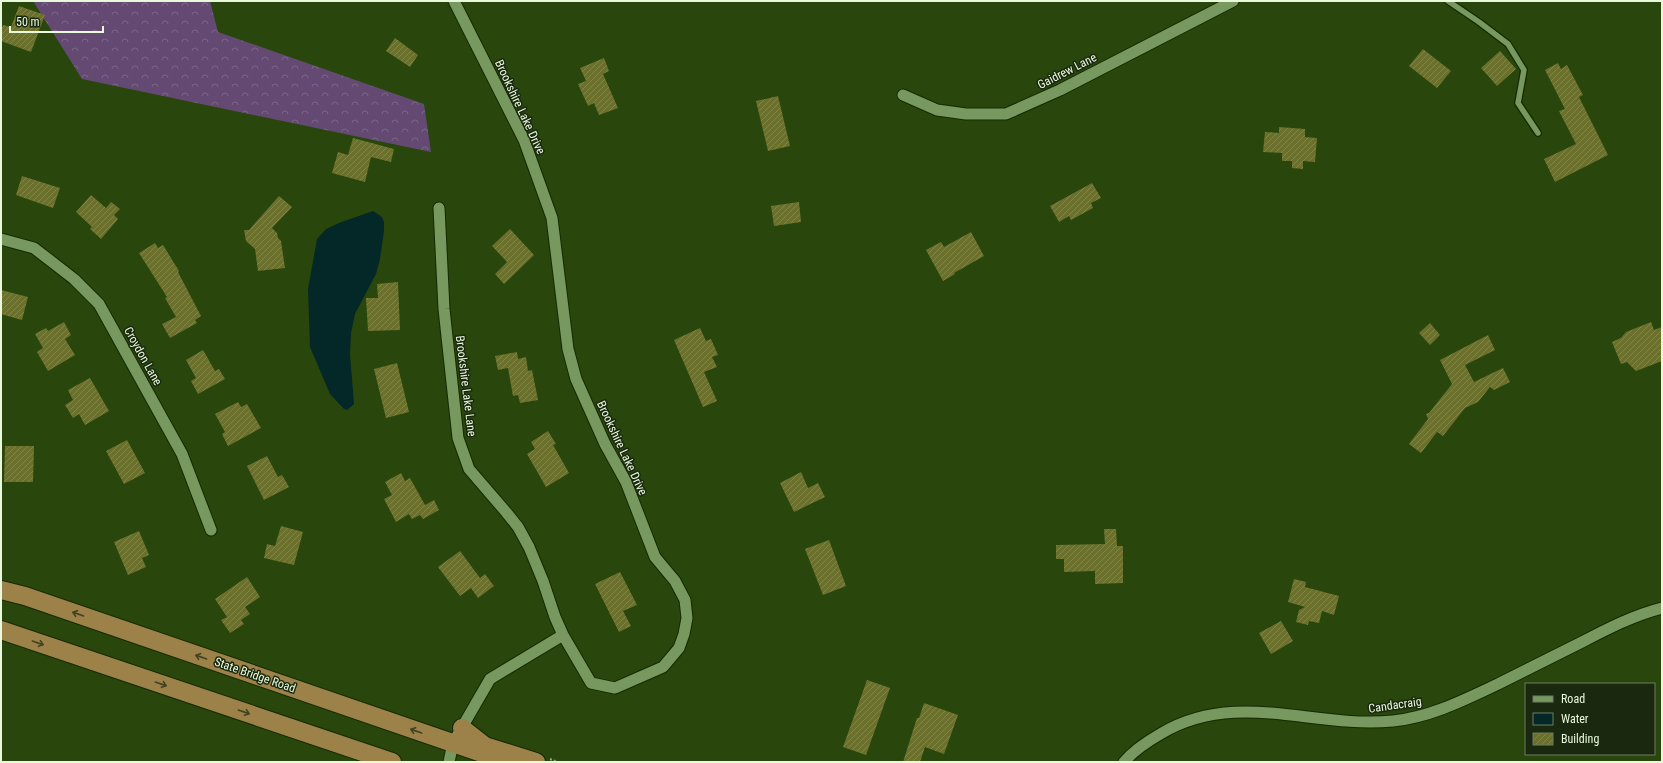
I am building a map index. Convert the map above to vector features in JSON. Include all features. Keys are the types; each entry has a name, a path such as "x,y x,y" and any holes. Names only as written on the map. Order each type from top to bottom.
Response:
{"highway":[{"name":"State Bridge Road","path":"1,590 33,599 536,762"},
{"path":"1,630 392,762"},
{"name":"State Bridge Road","path":"458,736 508,762"}],"street":[{"name":"Brookshire Lake Drive","path":"454,1 524,140 552,218 568,349 576,379 605,444 626,482 655,557 675,581 685,600 687,618 684,634 679,648 671,660 663,667 615,688 591,683 563,635"},
{"name":"Gaidrew Lane","path":"903,95 938,110 966,114 1006,114 1060,90 1233,1"},
{"name":"Brookshire Lake Lane","path":"439,208 444,309 458,438 469,469 518,527 529,547 563,635"},
{"name":"Croydon Lane","path":"1,239 34,248 74,279 99,304 182,454 211,530"},
{"name":"Candacraig","path":"1124,762 1149,740 1171,727 1201,716 1234,711 1257,711 1362,722 1393,721 1423,715 1460,703 1609,628 1662,608"},
{"path":"449,762 458,736 490,679 563,635"}],"lane":[{"path":"1448,1 1480,22 1508,44 1524,70 1518,103 1538,132"}],"green space":[{"path":"33,1 210,1 218,32 424,104 431,152 82,79"}],"water":[{"path":"373,211 382,217 384,222 384,231 376,274 355,314 351,333 350,354 354,404 347,410 344,409 330,394 310,347 308,289 317,239 326,229"}],"building":[{"path":"19,6 45,15 31,52 1,41 1,31 3,25 11,27"},
{"path":"395,38 418,55 410,67 386,51"},
{"path":"1423,49 1451,71 1437,88 1409,66"},
{"path":"1500,51 1516,69 1497,86 1481,68"},
{"path":"604,58 609,71 603,74 618,108 599,115 594,103 588,106 578,84 586,81 580,68"},
{"path":"1558,63 1561,69 1567,65 1583,95 1579,97 1608,155 1555,182 1544,159 1576,144 1559,111 1565,109 1545,70"},
{"path":"778,96 790,146 768,151 756,101"},
{"path":"1279,127 1305,129 1305,137 1317,138 1315,162 1303,161 1303,169 1292,168 1292,161 1282,161 1282,153 1263,152 1265,132 1279,133"},
{"path":"353,138 394,149 391,162 371,157 365,182 332,173 338,152 348,155"},
{"path":"22,176 60,188 53,208 16,195"},
{"path":"1092,183 1101,198 1091,203 1093,208 1071,220 1069,216 1059,222 1050,206"},
{"path":"91,195 106,208 111,202 120,209 114,215 118,219 101,239 90,229 92,227 76,212"},
{"path":"279,196 292,207 272,228 277,233 278,238 281,241 285,268 258,271 255,249 246,241 244,230 249,230"},
{"path":"799,202 801,222 774,226 771,206"},
{"path":"510,229 534,255 504,284 495,274 507,262 492,246"},
{"path":"971,232 984,256 943,281 926,250 941,242 944,247"},
{"path":"155,243 158,248 163,245 179,271 178,272 201,316 195,320 197,323 170,338 162,324 176,317 165,298 167,297 139,253"},
{"path":"398,282 400,330 368,331 366,298 378,298 377,284"},
{"path":"1,290 28,297 22,320 1,314"},
{"path":"64,322 71,335 65,339 75,355 48,371 37,352 43,348 35,334 46,328 48,331"},
{"path":"1651,322 1654,330 1662,327 1662,361 1636,371 1627,362 1621,364 1612,342 1621,338 1626,332"},
{"path":"1430,323 1440,335 1430,345 1419,333"},
{"path":"700,328 706,341 711,339 718,355 712,357 717,367 704,372 717,401 703,407 674,340"},
{"path":"1488,335 1495,350 1465,365 1474,382 1503,368 1510,382 1494,390 1490,387 1478,402 1465,408 1443,436 1437,432 1421,453 1409,444 1428,419 1426,414 1429,413 1452,384 1440,360"},
{"path":"203,350 215,371 219,369 225,379 198,394 191,381 196,378 186,360"},
{"path":"517,352 518,359 526,357 528,371 532,370 538,400 520,403 518,395 513,396 508,368 498,370 495,356"},
{"path":"397,363 409,412 386,418 374,369"},
{"path":"90,378 109,411 85,425 79,414 73,418 65,405 73,400 68,390"},
{"path":"238,402 241,407 247,404 261,428 228,446 222,434 225,432 215,414"},
{"path":"548,431 556,444 553,445 569,473 546,487 527,454 535,449 531,442"},
{"path":"127,440 145,473 124,484 106,451"},
{"path":"5,446 34,446 33,482 4,482"},
{"path":"267,456 278,477 282,475 289,487 264,500 247,466"},
{"path":"801,472 808,488 818,483 825,497 794,512 780,483"},
{"path":"401,473 405,481 410,478 425,505 434,500 439,510 423,519 420,515 412,519 409,514 396,522 384,499 392,495 385,482"},
{"path":"281,526 303,532 294,565 264,558 267,544 275,546"},
{"path":"1104,529 1116,529 1117,546 1123,546 1123,583 1095,584 1095,571 1064,572 1064,559 1056,559 1056,545 1105,544"},
{"path":"139,531 149,555 142,558 146,567 128,575 114,542"},
{"path":"829,540 846,586 823,595 805,549"},
{"path":"460,551 480,578 485,574 494,586 478,598 471,588 460,596 438,567"},
{"path":"620,572 637,605 623,611 631,626 619,632 595,584"},
{"path":"247,577 260,597 245,607 250,614 241,620 244,624 230,633 221,620 227,617 215,599"},
{"path":"1294,579 1306,582 1305,587 1339,596 1334,615 1322,611 1319,623 1309,621 1308,625 1296,622 1299,610 1305,607 1288,602"},
{"path":"1281,621 1293,641 1271,654 1259,633"},
{"path":"867,680 890,688 866,755 843,747"},
{"path":"924,703 958,715 944,754 925,747 920,762 903,762 917,718 919,718"}]}
